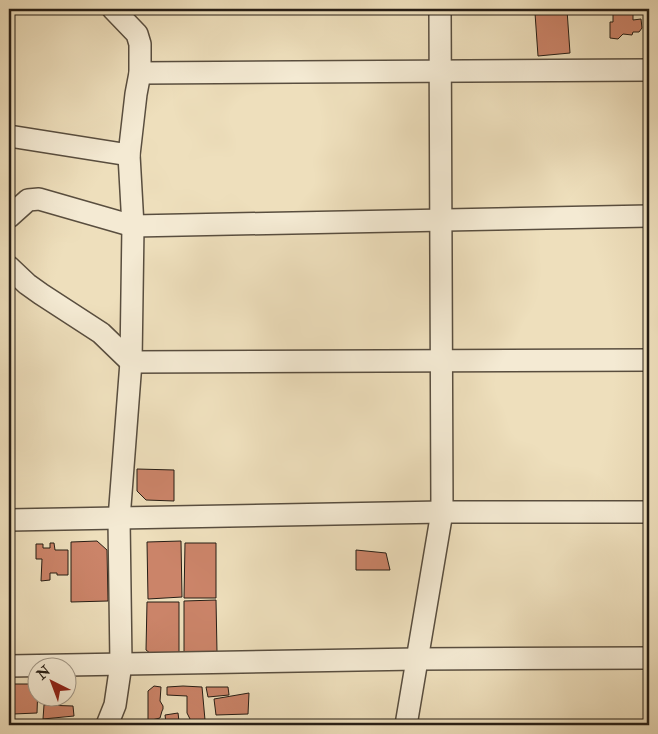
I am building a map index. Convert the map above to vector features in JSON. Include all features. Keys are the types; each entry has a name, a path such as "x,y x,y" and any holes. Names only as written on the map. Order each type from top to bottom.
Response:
{"street":[{"path":"107,725 115,705 121,664 118,519 131,362 133,226 129,154 140,73 140,44 137,34 113,9"},
{"path":"406,725 442,512 440,9"},
{"path":"140,73 649,70"},
{"path":"9,136 129,154"},
{"path":"9,217 28,200 39,199 133,226 649,216"},
{"path":"9,267 27,284 101,334 131,362 649,360"},
{"path":"9,520 442,512 649,512"},
{"path":"9,666 417,659 649,658"}],"building":[{"path":"613,9 633,9 633,20 641,19 642,28 639,32 633,32 632,35 623,34 618,39 610,38 610,22 613,22"},
{"path":"567,10 570,53 538,56 535,13"},
{"path":"137,469 174,470 174,501 146,500 137,491"},
{"path":"97,541 107,550 108,601 71,602 71,542"},
{"path":"181,541 182,597 148,599 147,542"},
{"path":"50,543 54,543 55,550 68,550 68,575 50,573 50,580 41,581 42,559 36,559 36,544 43,544 43,548 50,548"},
{"path":"185,543 216,543 216,598 184,598"},
{"path":"356,550 386,553 390,570 356,570"},
{"path":"216,600 217,652 184,653 184,601"},
{"path":"147,602 179,602 179,658 155,657 146,650"},
{"path":"14,684 28,684 28,706 37,706 37,713 13,714"},
{"path":"154,686 161,687 160,701 163,709 160,718 148,721 148,691"},
{"path":"167,687 202,687 205,720 191,721 187,713 187,696 167,695"},
{"path":"206,687 228,687 229,695 208,697"},
{"path":"249,693 248,714 216,715 214,699"},
{"path":"44,706 73,706 74,716 43,719"},
{"path":"178,713 179,721 166,723 165,715"}]}
